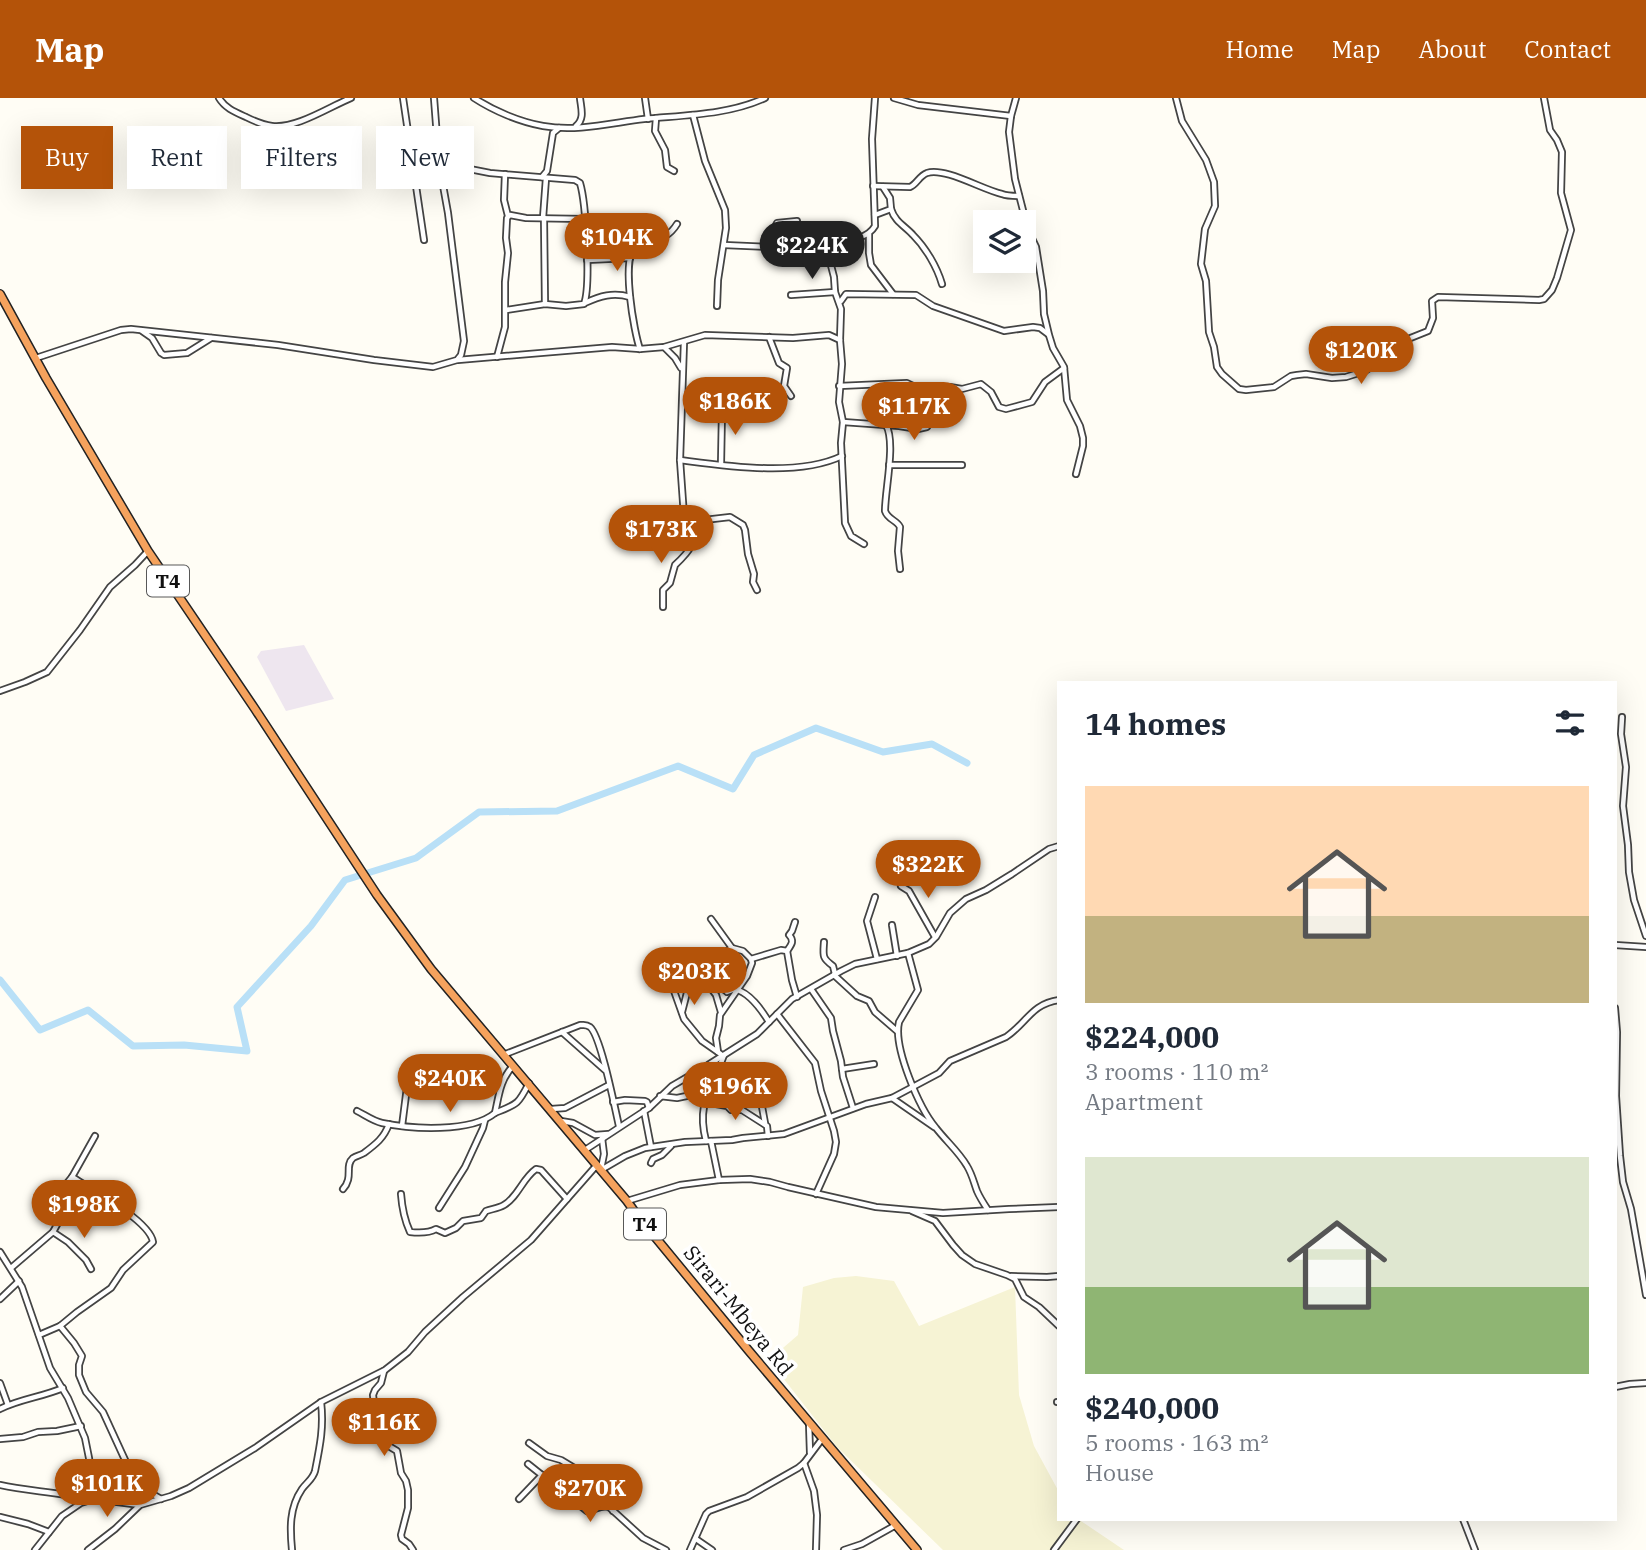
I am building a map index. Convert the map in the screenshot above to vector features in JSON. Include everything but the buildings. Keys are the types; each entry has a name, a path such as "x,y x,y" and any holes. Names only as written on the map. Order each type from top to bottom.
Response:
{"highway":[{"name":"T4","path":"0,294 148,551"},
{"name":"Sirari-Mbeya Rd","path":"148,551 377,895 431,969 628,1201 749,1352 918,1550"}],"street":[{"path":"219,98 229,109 257,122 284,126 351,98"},
{"path":"403,98 424,240"},
{"path":"434,98 436,126"},
{"path":"474,98 500,112 546,127 585,128 707,113 747,105 765,98"},
{"path":"574,127 581,121 580,98"},
{"path":"645,98 648,119"},
{"path":"840,303 835,292 828,247 832,242 869,234 875,226 872,139 875,98"},
{"path":"894,98 918,105 1011,116"},
{"path":"1016,98 1009,132 1019,196 1028,230 1036,247 1049,335 1064,367 1067,400 1083,438 1076,474"},
{"path":"1176,98 1182,121 1206,160 1214,182 1215,206 1205,229 1200,260 1206,281 1209,332 1219,370 1239,389 1246,390 1274,387 1297,375 1346,377 1395,358 1408,339 1428,331 1433,318 1432,301 1438,297 1544,299 1557,278 1571,230 1560,193 1562,152 1557,139 1550,131 1544,98"},
{"path":"693,115 705,161 724,206 726,228 717,306"},
{"path":"656,118 655,131 665,150 667,167 674,171"},
{"path":"546,127 553,133"},
{"path":"545,304 544,178 553,133 562,127"},
{"path":"474,170 575,180 580,183 587,260 584,304"},
{"path":"547,171 554,178"},
{"path":"873,186 910,187 921,176 942,172 1003,195 1019,196"},
{"path":"497,357 503,337 506,310 508,216 505,207 505,174"},
{"path":"883,186 890,198 893,216 911,232 926,251 942,285"},
{"path":"444,189 464,341 457,360"},
{"path":"875,215 891,209"},
{"path":"508,216 584,219"},
{"path":"773,247 776,223 797,221"},
{"path":"640,349 630,298 629,258 636,247 672,232 677,224"},
{"path":"869,234 871,265 892,294"},
{"path":"724,245 827,253"},
{"path":"587,260 629,258"},
{"path":"791,295 835,292"},
{"path":"506,310 545,304 584,304 617,294 630,298"},
{"path":"864,544 851,536 845,523 843,422 839,386 842,364 842,297 846,294 916,295 933,306 1004,331 1033,327 1040,328 1049,335"},
{"path":"36,358 121,330 211,337 433,367 457,360 612,347 664,347 705,335 793,338 829,335 840,327"},
{"path":"141,330 152,338 164,355 187,353 211,337"},
{"path":"829,335 840,341"},
{"path":"769,337 779,363 788,368 784,386 791,396"},
{"path":"663,607 663,590 670,583 672,570 692,545 691,530 684,516 680,460 684,342"},
{"path":"664,347 683,370"},
{"path":"839,386 907,383 926,392 981,384 989,389 999,407 1006,409 1032,402 1045,382 1064,367"},
{"path":"843,422 918,429 927,427 926,392"},
{"path":"721,464 722,411"},
{"path":"886,425 889,430 889,465 885,511 888,517 900,524 900,569"},
{"path":"680,460 798,467 830,462 842,456"},
{"path":"889,465 962,465"},
{"path":"687,522 730,517 743,525 754,574 753,582 757,590"},
{"path":"0,691 47,672 110,587 148,551"},
{"path":"1622,717 1621,734 1626,766 1623,806 1629,872 1634,900 1646,936"},
{"path":"585,1150 647,1109 671,1086 757,1034 797,996 855,964 897,956 929,944 948,916 966,899 986,890 1049,849 1057,847"},
{"path":"901,886 907,888 936,937"},
{"path":"875,897 867,921 877,959"},
{"path":"711,919 732,948 743,951 751,958"},
{"path":"795,922 789,935 792,944 787,951 797,996"},
{"path":"892,925 897,956"},
{"path":"824,942 824,957 833,966 835,975 857,996 869,1001 875,1012 897,1032"},
{"path":"1617,945 1646,947"},
{"path":"671,982 732,948"},
{"path":"751,958 781,950 787,951"},
{"path":"908,953 918,990 899,1022 899,1043 920,1104 934,1127 968,1167 988,1210"},
{"path":"719,1180 702,1112 711,1083 720,1067 721,1054 716,1038 721,1013 747,976 751,958"},
{"path":"667,964 682,1013 702,1041 721,1054"},
{"path":"696,969 727,992 737,990 744,993 757,1004 769,1022"},
{"path":"682,1013 691,977 696,969"},
{"path":"709,981 721,1013"},
{"path":"811,989 831,1018 845,1085 853,1108"},
{"path":"0,1485 140,1505 189,1488 255,1448 321,1402 385,1370 408,1352 463,1297 531,1240 599,1167 651,1147 784,1135 853,1108 892,1098 939,1073 950,1061 1006,1037 1040,1005 1057,999"},
{"path":"777,1014 815,1063 835,1138 835,1150 816,1194"},
{"path":"1617,1024 1617,1064"},
{"path":"503,1055 561,1031 580,1025 590,1027 601,1049 619,1126"},
{"path":"561,1031 605,1070"},
{"path":"842,1069 874,1063"},
{"path":"495,1113 502,1080 513,1065"},
{"path":"357,1111 377,1121 402,1126 442,1128 476,1123 516,1105 529,1083"},
{"path":"551,1109 565,1108 609,1085"},
{"path":"758,1085 769,1136"},
{"path":"402,1126 407,1087"},
{"path":"660,1097 677,1098 696,1094 731,1110 741,1110 755,1116 765,1124"},
{"path":"892,1098 934,1127"},
{"path":"613,1102 647,1102 651,1147"},
{"path":"755,1116 760,1103"},
{"path":"1617,1111 1623,1182 1631,1209 1646,1295"},
{"path":"439,1208 465,1167 485,1120"},
{"path":"560,1121 573,1122 595,1135 608,1134"},
{"path":"342,1189 348,1183 352,1159 383,1138 389,1124"},
{"path":"11,1268 53,1232 65,1210 54,1199 72,1177 95,1136"},
{"path":"599,1167 604,1154 602,1138"},
{"path":"651,1163 671,1145"},
{"path":"401,1194 403,1214 410,1232 436,1229 445,1233 463,1221 481,1218 486,1211 502,1207 509,1201 536,1169 541,1170 567,1199"},
{"path":"39,1335 60,1326 111,1288 123,1270 153,1242 146,1228 72,1177"},
{"path":"628,1201 680,1185 750,1179 770,1181 876,1207 943,1213 1057,1208"},
{"path":"908,1209 935,1221 962,1255 975,1264 1010,1276 1057,1276"},
{"path":"53,1232 68,1241 91,1269"},
{"path":"0,1252 19,1281 50,1368 81,1426 89,1458 91,1499"},
{"path":"1010,1276 1024,1297 1057,1324"},
{"path":"0,1299 19,1281"},
{"path":"60,1326 82,1356 79,1375 86,1392 103,1412 131,1473 142,1488 162,1499"},
{"path":"385,1370 373,1395 373,1429 387,1445 397,1451 401,1473 408,1490 408,1508 401,1535 413,1550"},
{"path":"0,1383 8,1405"},
{"path":"1617,1387 1646,1383"},
{"path":"0,1409 63,1388"},
{"path":"292,1550 290,1517 301,1490 314,1476 323,1432 321,1402"},
{"path":"809,1422 810,1454"},
{"path":"0,1439 81,1426"},
{"path":"690,1550 709,1511 747,1497 804,1463 822,1438"},
{"path":"529,1443 547,1456 561,1460 609,1489 613,1511"},
{"path":"804,1463 814,1491 817,1515 816,1550"},
{"path":"528,1464 587,1511 605,1506 643,1538 666,1550"},
{"path":"519,1499 542,1475"},
{"path":"35,1550 66,1513 91,1499"},
{"path":"89,1550 140,1505"},
{"path":"0,1517 49,1532"},
{"path":"1054,1550 1076,1521"},
{"path":"1464,1521 1475,1550"},
{"path":"844,1550 862,1544 897,1525"},
{"path":"696,1539 712,1550"}],"shaded area":[{"path":"304,645 334,699 286,711 257,657 261,651"},
{"path":"856,1276 894,1281 919,1326 1015,1287 1019,1395 1034,1446 1057,1488 1057,1521 1081,1521 1124,1550 943,1550 837,1447 769,1360 798,1335 803,1287 834,1278"}],"waterway":[{"path":"0,980 40,1030 88,1010 133,1046 184,1045 247,1051 237,1007 311,926 345,880 416,858 479,812 557,811 678,766 733,789 754,755 816,728 883,752 932,744 967,763"}]}
